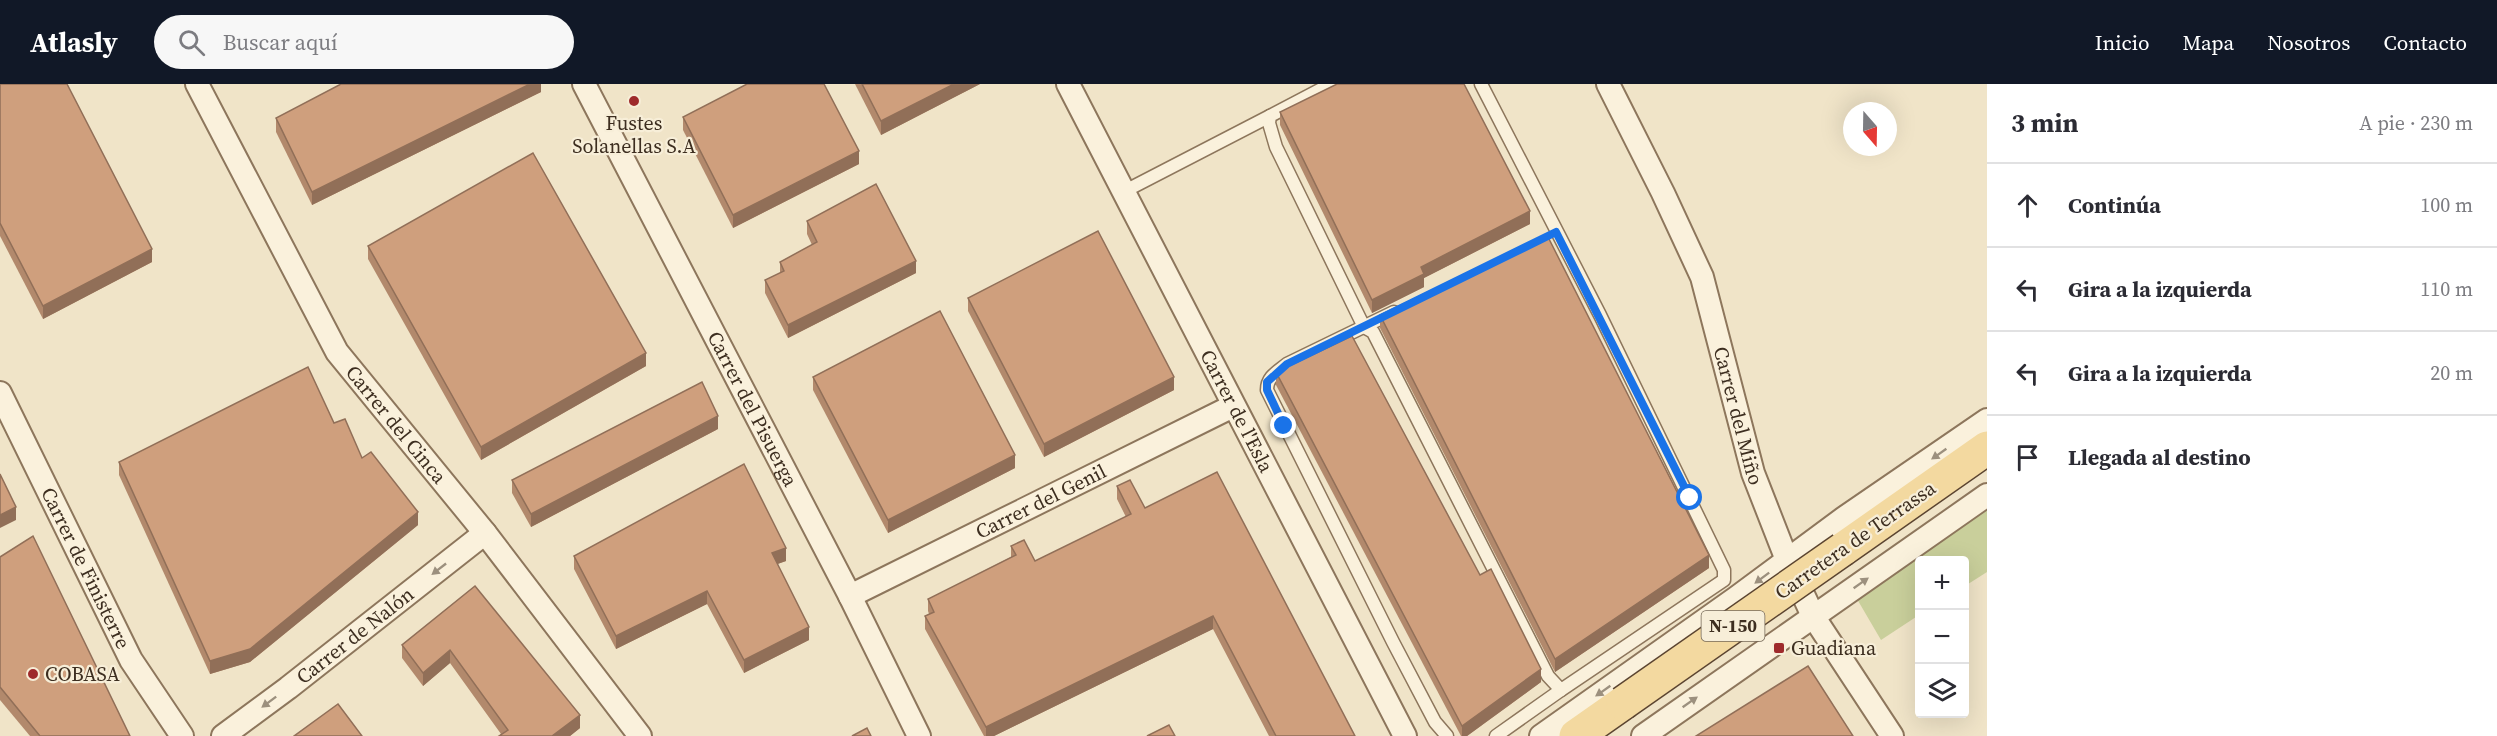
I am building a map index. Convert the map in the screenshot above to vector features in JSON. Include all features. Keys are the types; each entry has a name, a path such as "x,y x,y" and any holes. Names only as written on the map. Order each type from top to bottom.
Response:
{"main road":[{"name":"Carretera de Terrassa","path":"1576,736 1626,723 1847,557 1987,448"},
{"name":"Carretera de Terrassa","path":"1847,557 1987,470"}],"street":[{"name":"Carrer del Cinca","path":"197,84 337,352 485,533 640,736"},
{"name":"Carrer del Pisuerga","path":"584,84 850,596 919,736"},
{"name":"Carrer de l'Esla","path":"1068,84 1405,736"},
{"name":"Carrer del Miño","path":"1608,84 1702,277 1752,472 1787,560 1813,616 1892,736"},
{"name":"Carrer de Finisterre","path":"0,393 131,660 182,736"},
{"name":"Carrer del Genil","path":"850,596 1233,406"},
{"path":"1541,736 1987,420"},
{"path":"1626,723 1813,616 1987,495"},
{"name":"Carrer de Nalón","path":"223,736 288,688 485,533"}],"lane":[{"path":"1123,192 1331,84"},
{"path":"1481,84 1551,234 1600,315 1724,570 1724,580 1496,736"},
{"path":"1270,116 1269,123 1276,147 1364,327 1373,332 1548,676 1561,690"},
{"path":"1406,306 1287,364 1267,382 1267,390 1403,662 1435,722 1447,736"}],"green space":[{"path":"1987,508 1987,572 1969,583 1969,556 1918,556"},
{"path":"1915,558 1915,618 1881,640 1857,599"}],"building":[{"path":"0,84 67,84 152,249 43,306 0,223"},
{"path":"341,84 530,84 312,192 276,118"},
{"path":"747,84 824,84 859,151 733,215 683,117"},
{"path":"862,84 954,84 881,121"},
{"path":"1337,84 1464,84 1530,211 1421,267 1424,274 1372,300 1280,112"},
{"path":"533,153 646,353 481,447 368,246"},
{"path":"876,184 916,261 788,325 765,280 784,271 780,262 817,242 807,221"},
{"path":"1098,231 1174,377 1044,444 968,298"},
{"path":"1547,235 1709,555 1555,659 1380,315"},
{"path":"940,311 1015,455 888,520 813,377"},
{"path":"1352,336 1480,575 1491,569 1541,669 1462,726 1276,372"},
{"path":"308,367 334,423 345,419 362,458 371,452 418,512 250,649 210,661 119,462"},
{"path":"702,382 718,416 531,514 512,480"},
{"path":"744,464 786,548 772,553 809,627 744,660 707,591 616,636 574,556"},
{"path":"1217,472 1355,736 1276,736 1213,616 986,727 925,616 934,612 928,599 1016,555 1011,546 1024,540 1035,561 1131,514 1117,486 1130,480 1145,508"},
{"path":"0,474 16,507 0,515"},
{"path":"33,536 130,736 40,736 0,687 0,557"},
{"path":"475,586 580,715 552,736 499,736 508,730 450,650 423,673 402,645"},
{"path":"1808,666 1853,736 1696,736"},
{"path":"338,704 362,736 294,736"},
{"path":"1169,725 1175,736 1147,736"},
{"path":"867,728 871,736 852,736"}],"place":[{"name":"Fustes Solanellas S.A","path":"634,101"},
{"name":"Guadiana","path":"1779,648"},
{"name":"COBASA","path":"33,674"}],"route":[{"path":"1284,426 1267,390 1267,382 1287,364 1556,232 1600,315 1690,498"}]}
